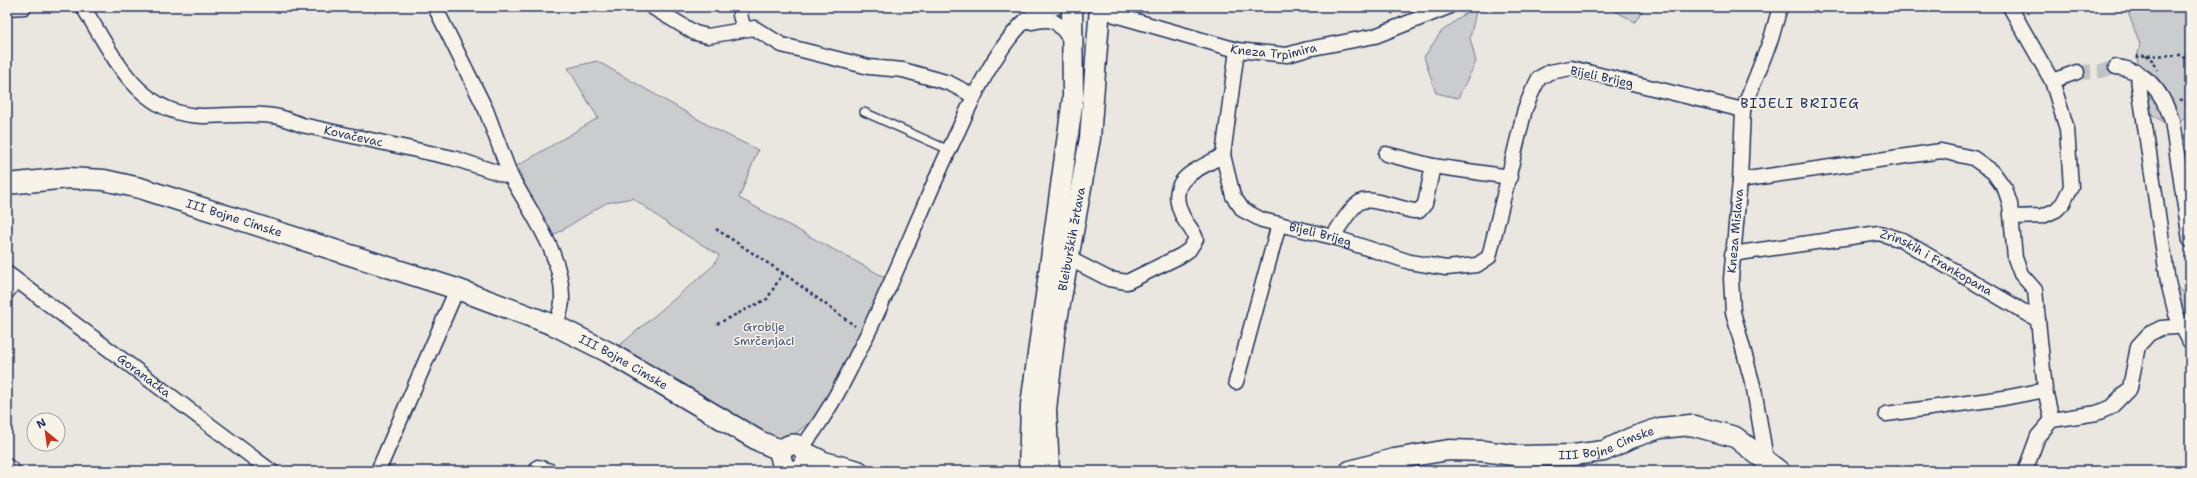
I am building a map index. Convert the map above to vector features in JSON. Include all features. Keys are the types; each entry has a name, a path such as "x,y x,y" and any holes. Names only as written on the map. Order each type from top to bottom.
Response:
{"street":[{"path":"7,8 24,7"},
{"name":"Kovačevac","path":"83,7 126,75 142,94 168,110 200,116 278,117 302,125 453,158 512,177"},
{"path":"435,7 486,110 512,177 545,237 553,256 562,302 556,326"},
{"path":"652,7 695,33 708,36 754,28 782,45 869,67 902,70 936,79 949,83 974,96"},
{"path":"742,7 740,15 744,29"},
{"path":"792,463 818,426 867,336 892,284 949,150 974,96 1001,52 1020,26 1027,19 1036,14 1056,7"},
{"name":"Bleiburških žrtava","path":"1029,471 1031,405 1073,98 1072,7"},
{"name":"Bleiburških žrtava","path":"1049,471 1046,409 1055,331 1066,257 1080,199 1090,138 1100,7"},
{"name":"Kneza Trpimira","path":"1100,7 1122,17 1237,50 1287,55 1308,48 1375,36 1448,7"},
{"name":"Kneza Mislava","path":"1772,465 1754,389 1733,312 1731,279 1732,254 1740,180 1742,110 1771,39 1780,7"},
{"path":"2010,7 2052,81 2067,129 2071,187 2063,203 2050,213 2043,216 2012,217"},
{"path":"1036,14 1058,23 1072,40"},
{"name":"Bijeli Brijeg","path":"1237,50 1223,155 1233,196 1243,210 1262,220 1333,237 1410,262 1446,268 1477,265 1489,258 1510,177 1525,109 1539,78 1550,72 1571,68 1742,110"},
{"path":"2116,67 2139,73 2150,81 2166,103 2172,121 2190,240"},
{"path":"2052,81 2077,72"},
{"path":"2139,73 2168,282 2176,314 2186,327 2190,342"},
{"path":"1740,180 1941,151 1973,158 1993,172 2005,189 2010,204 2015,258 2021,274 2035,290 2045,390 2052,420"},
{"path":"1386,154 1433,166 1510,177"},
{"path":"1066,257 1109,280 1127,282 1180,256 1189,250 1196,239 1184,218 1176,198 1178,189 1191,172 1223,155"},
{"path":"1333,237 1354,206 1362,201 1374,202 1414,212 1419,211 1424,204 1433,166"},
{"name":"III Bojne Cimske","path":"7,184 68,178 104,180 140,188 457,289 556,326 608,352 759,441 792,463 811,465 832,470"},
{"name":"Bijeli Brijeg","path":"1236,382 1279,224"},
{"name":"Zrinskih i Frankopana","path":"1732,254 1879,233 1902,240 2038,320"},
{"name":"Goranačka","path":"7,292 11,276 271,471"},
{"path":"378,471 457,289"},
{"path":"2025,471 2038,436 2052,420 2097,414 2111,407 2130,388 2138,346 2149,334 2160,328 2186,327"},
{"path":"1886,414 2004,398 2045,390"},
{"name":"III Bojne Cimske","path":"1350,471 1394,459 1449,450 1521,456 1573,455 1604,451 1631,438 1660,428 1691,425 1735,437 1772,465"},
{"name":"III Bojne Cimske","path":"792,463 824,462 858,471"},
{"path":"7,466 13,471"}],"lane":[{"path":"864,112 949,150"}],"path":[{"path":"2139,73 2138,56 2181,55 2190,61"},
{"path":"716,229 783,273 867,336"},
{"path":"716,324 766,299 783,273"}],"green space":[{"path":"1474,7 1477,7 1470,38 1476,62 1458,98 1436,93 1424,57 1441,32"},
{"path":"1608,7 1644,7 1635,22"},
{"path":"2126,7 2190,7 2190,120 2189,115 2176,123 2139,72 2137,58 2140,44"},
{"name":"Groblje Smrčenjaci","path":"597,61 715,129 758,150 739,198 886,278 820,414 786,441 752,428 619,346 714,265 719,255 671,226 633,198 606,203 554,235 531,199 517,166 598,118 568,68"},
{"path":"2142,82 2152,89 2169,126 2146,110"},
{"path":"2173,285 2190,296 2190,311 2183,311 2177,300"}],"tunnel":[{"path":"2077,72 2101,71 2116,67"}],"district":[{"name":"BIJELI BRIJEG","path":"1800,103"}]}
